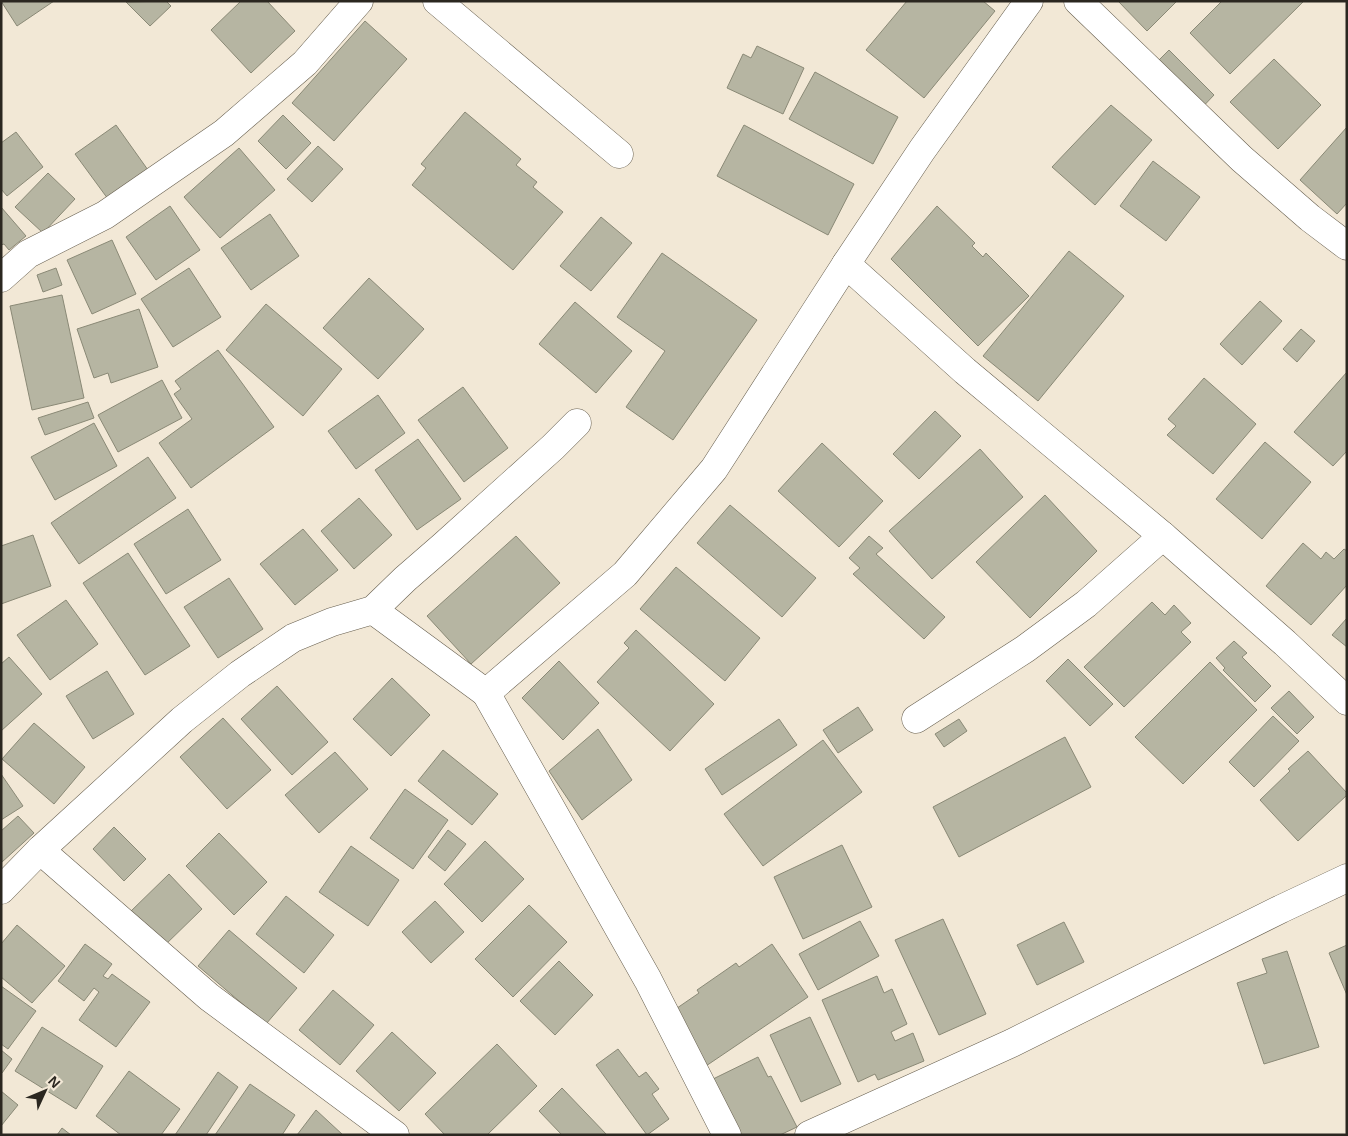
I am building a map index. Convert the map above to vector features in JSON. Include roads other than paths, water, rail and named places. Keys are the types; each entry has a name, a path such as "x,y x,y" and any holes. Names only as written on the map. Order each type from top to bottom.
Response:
{"street":[{"path":"1,278 28,254 106,216 224,133 305,63 359,1"},
{"path":"437,1 619,154"},
{"path":"486,693 625,574 714,469 922,150 1029,1"},
{"path":"1078,1 1242,159 1310,218 1347,246"},
{"path":"846,264 965,372 1163,536 1285,643 1347,701"},
{"path":"3,885 182,720 240,674 293,638 332,622 373,610 577,423"},
{"path":"916,719 1025,649 1086,604 1163,536"},
{"path":"373,610 486,693 648,980 727,1135"},
{"path":"40,850 209,996 395,1135"},
{"path":"809,1135 1012,1043 1347,878"}]}
